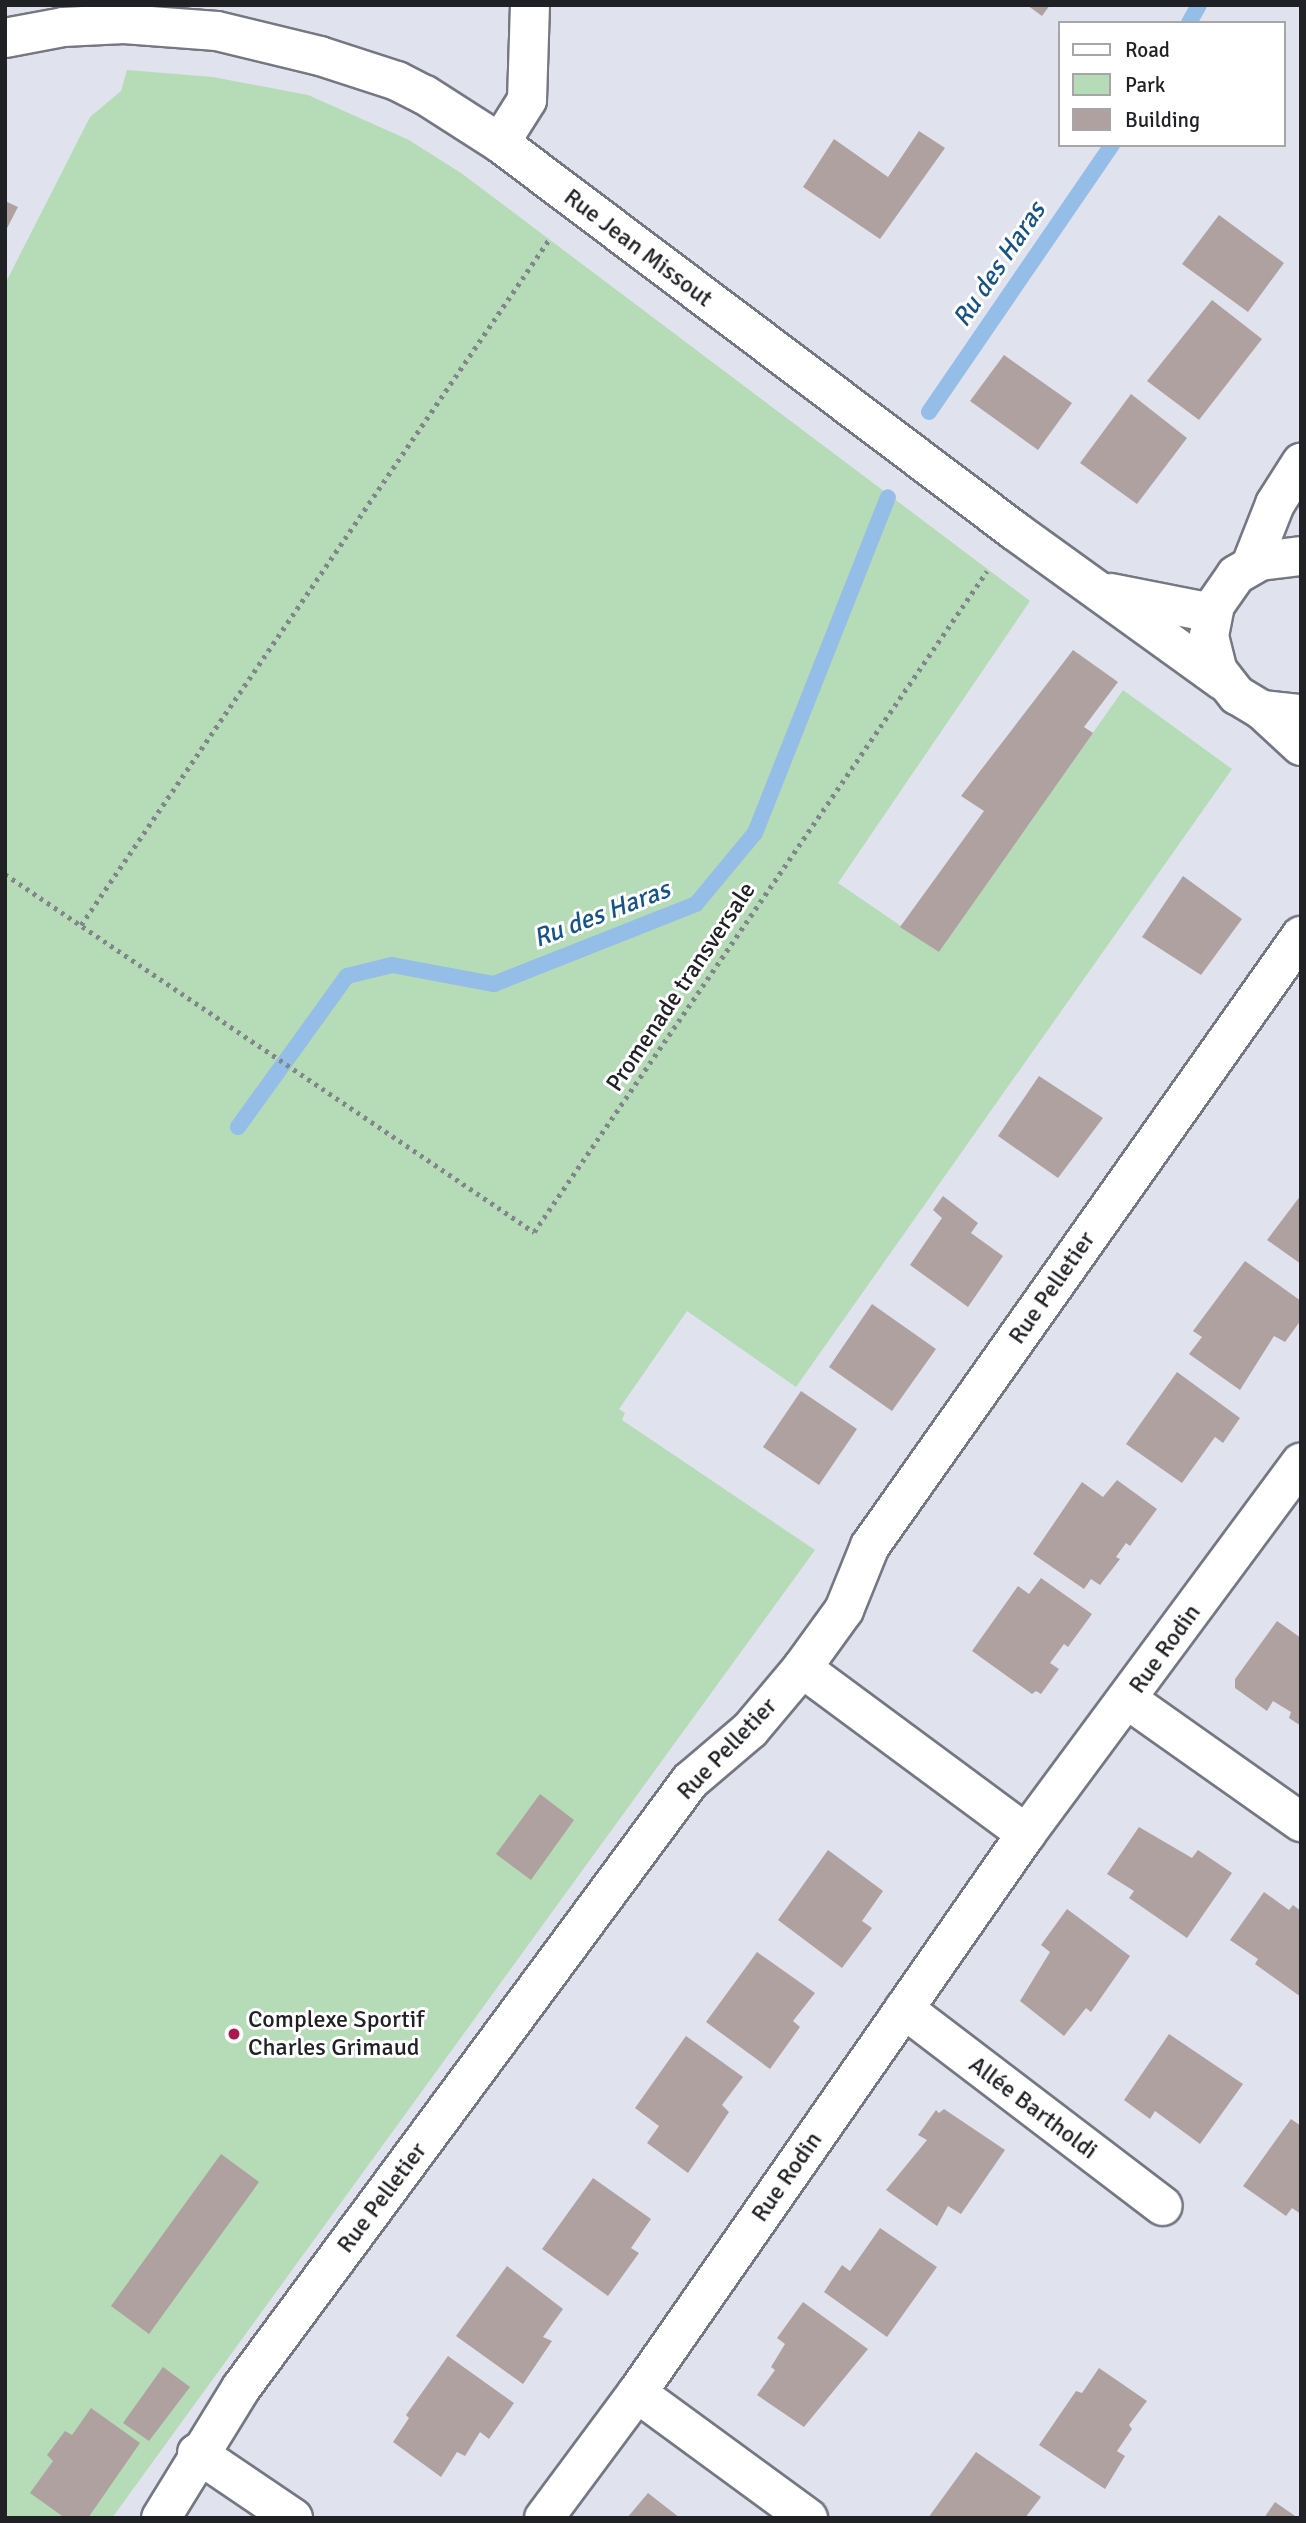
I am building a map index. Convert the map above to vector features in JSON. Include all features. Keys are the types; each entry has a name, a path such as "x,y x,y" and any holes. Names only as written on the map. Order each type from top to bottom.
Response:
{"street":[{"path":"500,143 527,100 530,5"},
{"name":"Rue Jean Missout","path":"5,38 109,15 217,31 357,67 425,95 500,143 575,202 1015,530 1262,710"},
{"path":"1251,565 1275,504 1301,463"},
{"path":"1223,681 1210,648 1212,613 1230,582 1251,565 1280,556 1301,556"},
{"name":"Rue Jean Missout","path":"1099,590 1212,613"},
{"path":"1262,710 1301,714"},
{"path":"1262,710 1301,746"},
{"name":"Rue Pelletier","path":"161,2518 197,2453 691,1781 750,1730 802,1668 844,1610 870,1546 1301,936"},
{"name":"Rue Rodin","path":"544,2518 636,2393 1026,1834 1128,1700 1301,1463"},
{"path":"802,1668 1026,1834"},
{"path":"1128,1700 1301,1822"},
{"name":"Allée Bartholdi","path":"904,2009 1163,2206"},
{"path":"636,2393 808,2518"},
{"path":"197,2453 293,2518"}],"path":[{"path":"5,874 81,925 575,202"},
{"name":"Promenade transversale","path":"81,925 534,1233 1015,530"}],"green space":[{"path":"127,70 213,77 308,95 409,140 461,173 1030,601 838,883 939,952 1123,690 1232,769 796,1387 687,1311 619,1409 625,1413 622,1420 815,1550 112,2518 5,2518 5,284 90,117 121,91"}],"building":[{"path":"1027,5 1050,5 1042,16"},
{"path":"919,131 945,148 880,239 803,187 834,139 888,177"},
{"path":"5,201 18,207 5,232"},
{"path":"1219,215 1284,263 1248,312 1182,264"},
{"path":"1212,300 1262,339 1199,420 1147,381"},
{"path":"1004,355 1072,403 1038,450 970,401"},
{"path":"1131,394 1187,438 1137,504 1080,463"},
{"path":"1073,650 1118,682 1084,727 1093,733 939,952 900,927 984,811 961,796"},
{"path":"1183,876 1242,919 1201,975 1142,937"},
{"path":"1039,1076 1103,1118 1058,1178 998,1136"},
{"path":"1301,1195 1301,1264 1267,1240"},
{"path":"943,1196 978,1223 971,1233 1003,1256 968,1307 910,1265 942,1218 933,1210"},
{"path":"1245,1261 1301,1301 1301,1320 1285,1342 1274,1336 1240,1390 1189,1354 1202,1337 1193,1331"},
{"path":"872,1304 936,1349 892,1411 829,1367"},
{"path":"1177,1372 1240,1418 1223,1443 1215,1437 1182,1483 1126,1444"},
{"path":"801,1391 857,1429 819,1485 763,1447"},
{"path":"1117,1480 1157,1509 1130,1546 1126,1543 1116,1557 1120,1559 1100,1585 1091,1579 1084,1589 1033,1554 1082,1482 1103,1497"},
{"path":"1041,1578 1092,1614 1068,1647 1064,1644 1050,1663 1059,1669 1041,1694 1036,1691 1032,1694 972,1651 1018,1586 1029,1594"},
{"path":"1277,1621 1301,1638 1301,1726 1289,1718 1291,1712 1273,1701 1267,1711 1235,1688 1235,1679"},
{"path":"540,1794 574,1820 531,1880 496,1854"},
{"path":"1139,1827 1192,1858 1198,1850 1232,1873 1187,1938 1129,1898 1134,1891 1107,1874"},
{"path":"828,1850 883,1891 862,1921 872,1928 842,1968 778,1920"},
{"path":"1264,1892 1289,1910 1293,1905 1301,1911 1301,1997 1255,1964 1258,1959 1230,1940"},
{"path":"1067,1909 1130,1956 1091,2012 1086,2008 1064,2036 1020,2001 1050,1952 1041,1945"},
{"path":"757,1952 815,1993 793,2021 800,2027 770,2069 706,2022"},
{"path":"1169,2034 1243,2084 1200,2144 1155,2111 1150,2119 1124,2100"},
{"path":"686,2036 743,2077 722,2105 729,2112 688,2173 647,2143 659,2126 635,2108"},
{"path":"944,2109 1005,2150 961,2214 948,2206 937,2226 886,2190 927,2140 918,2135 936,2110 939,2113"},
{"path":"1291,2119 1301,2126 1301,2214 1292,2208 1286,2216 1243,2186"},
{"path":"221,2154 259,2182 149,2334 111,2306"},
{"path":"593,2178 651,2219 631,2248 639,2253 608,2296 542,2249"},
{"path":"880,2228 937,2267 887,2337 824,2292 842,2265 850,2271"},
{"path":"507,2266 563,2309 543,2337 552,2341 523,2384 456,2336"},
{"path":"803,2302 868,2349 804,2427 757,2395 775,2370 771,2367 785,2344 777,2338"},
{"path":"448,2356 514,2403 489,2439 480,2432 465,2456 457,2452 441,2477 393,2442 409,2418 406,2415"},
{"path":"163,2367 190,2387 149,2441 123,2423"},
{"path":"1099,2368 1147,2401 1129,2425 1132,2429 1117,2451 1125,2456 1105,2489 1039,2445 1076,2391 1082,2393"},
{"path":"91,2408 140,2443 88,2518 65,2518 30,2493 53,2461 47,2455 65,2431 72,2435"},
{"path":"976,2452 1041,2497 1025,2518 928,2518"},
{"path":"648,2493 680,2518 627,2518"},
{"path":"1275,2502 1298,2518 1264,2518"}],"waterway":[{"name":"Ru des Haras","path":"1190,21 1199,5"},
{"name":"Ru des Haras","path":"929,412 1111,147"},
{"name":"Ru des Haras","path":"238,1127 347,976 392,965 494,984 696,904 755,833 888,497"}],"place":[{"name":"Complexe Sportif Charles Grimaud","path":"234,2034"}]}
